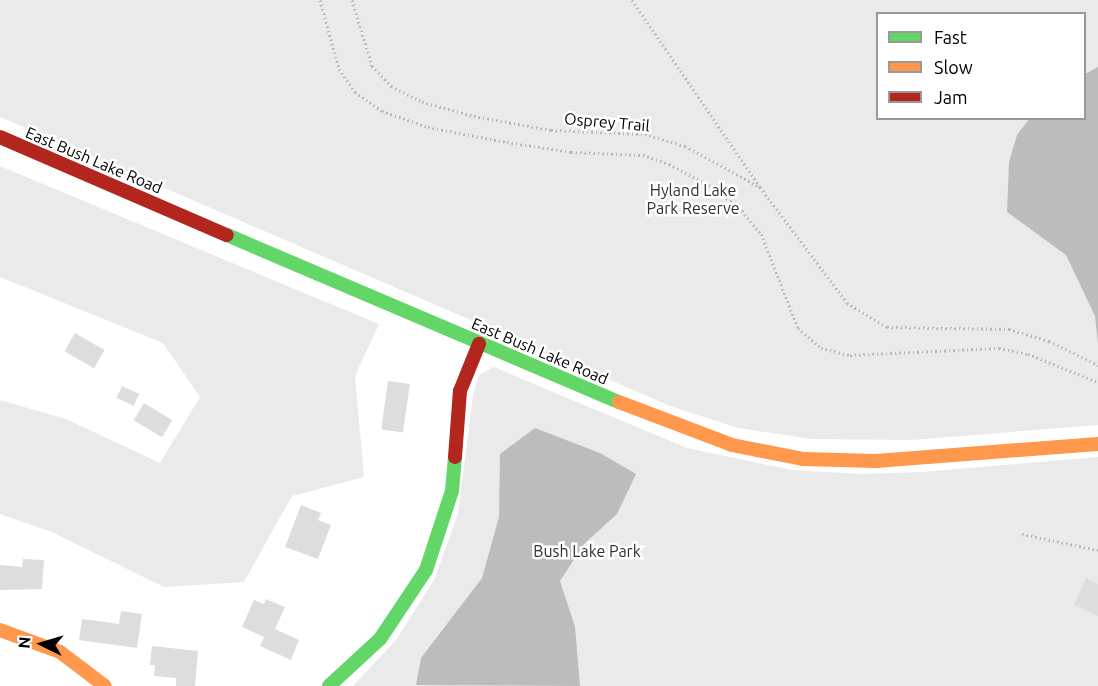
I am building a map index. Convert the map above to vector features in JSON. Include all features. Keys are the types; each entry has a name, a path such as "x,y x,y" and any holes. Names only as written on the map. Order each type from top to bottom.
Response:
{"street":[{"name":"East Bush Lake Road","path":"0,137 479,344 698,435 803,459 876,461 1098,444"},
{"path":"329,686 380,639 426,570 452,491 460,391 479,344"},
{"path":"0,630 60,651 105,686"}],"path":[{"path":"320,0 339,69 355,92 382,111 428,128 507,142 571,152 643,155 669,164 719,192 739,207 761,234 798,328 821,348 850,355 1007,349 1098,382"},
{"name":"Osprey Trail","path":"352,0 372,66 392,86 422,102 474,116 551,130 645,134 685,146 760,187"},
{"path":"632,0 760,187 847,303 865,317 887,327 1009,329 1049,341 1098,365"},
{"path":"1022,534 1098,550"}],"green space":[{"name":"Hyland Lake Park Reserve","path":"0,0 1098,0 1098,425 912,440 811,439 738,428 670,406 0,117"},
{"path":"0,166 379,324 355,376 364,477 292,496 244,582 164,587 52,532 0,514 0,400 66,419 160,463 200,397 163,343 0,277"},
{"name":"Bush Lake Park","path":"494,367 687,448 792,470 861,474 922,472 1098,457 1098,686 353,686 396,640 434,580 458,514 473,395 479,375"}],"shaded area":[{"path":"1098,67 1098,344 1095,316 1066,255 1007,212 1009,162 1017,135 1028,120 1086,120 1086,73"},
{"path":"535,428 600,453 636,474 617,514 584,544 560,581 575,627 580,686 416,685 421,658 482,578 499,517 500,454"}],"building":[{"path":"75,333 104,350 94,368 64,351"},
{"path":"388,381 410,384 403,433 381,430"},
{"path":"122,386 139,394 134,406 117,398"},
{"path":"144,403 172,420 162,437 134,420"},
{"path":"301,505 321,513 318,520 331,525 318,559 285,547"},
{"path":"23,559 44,560 42,589 0,590 0,565 22,567"},
{"path":"1086,578 1098,584 1098,616 1074,605"},
{"path":"266,599 285,607 275,629 299,640 291,660 260,646 264,637 242,627 254,600 264,604"},
{"path":"121,611 142,614 137,648 79,640 82,619 119,624"},
{"path":"152,646 198,651 195,686 176,686 176,678 154,676 155,665 150,665"}],"traffic: fast":[{"path":"227,235 619,402"},
{"path":"329,686 380,639 426,570 452,491 455,457"}],"traffic: slow":[{"path":"619,402 732,445 803,459 876,461 1098,444"},
{"path":"0,630 60,652 105,686"}],"traffic: jam":[{"path":"0,137 227,235"},
{"path":"455,457 460,391 479,344"}]}
